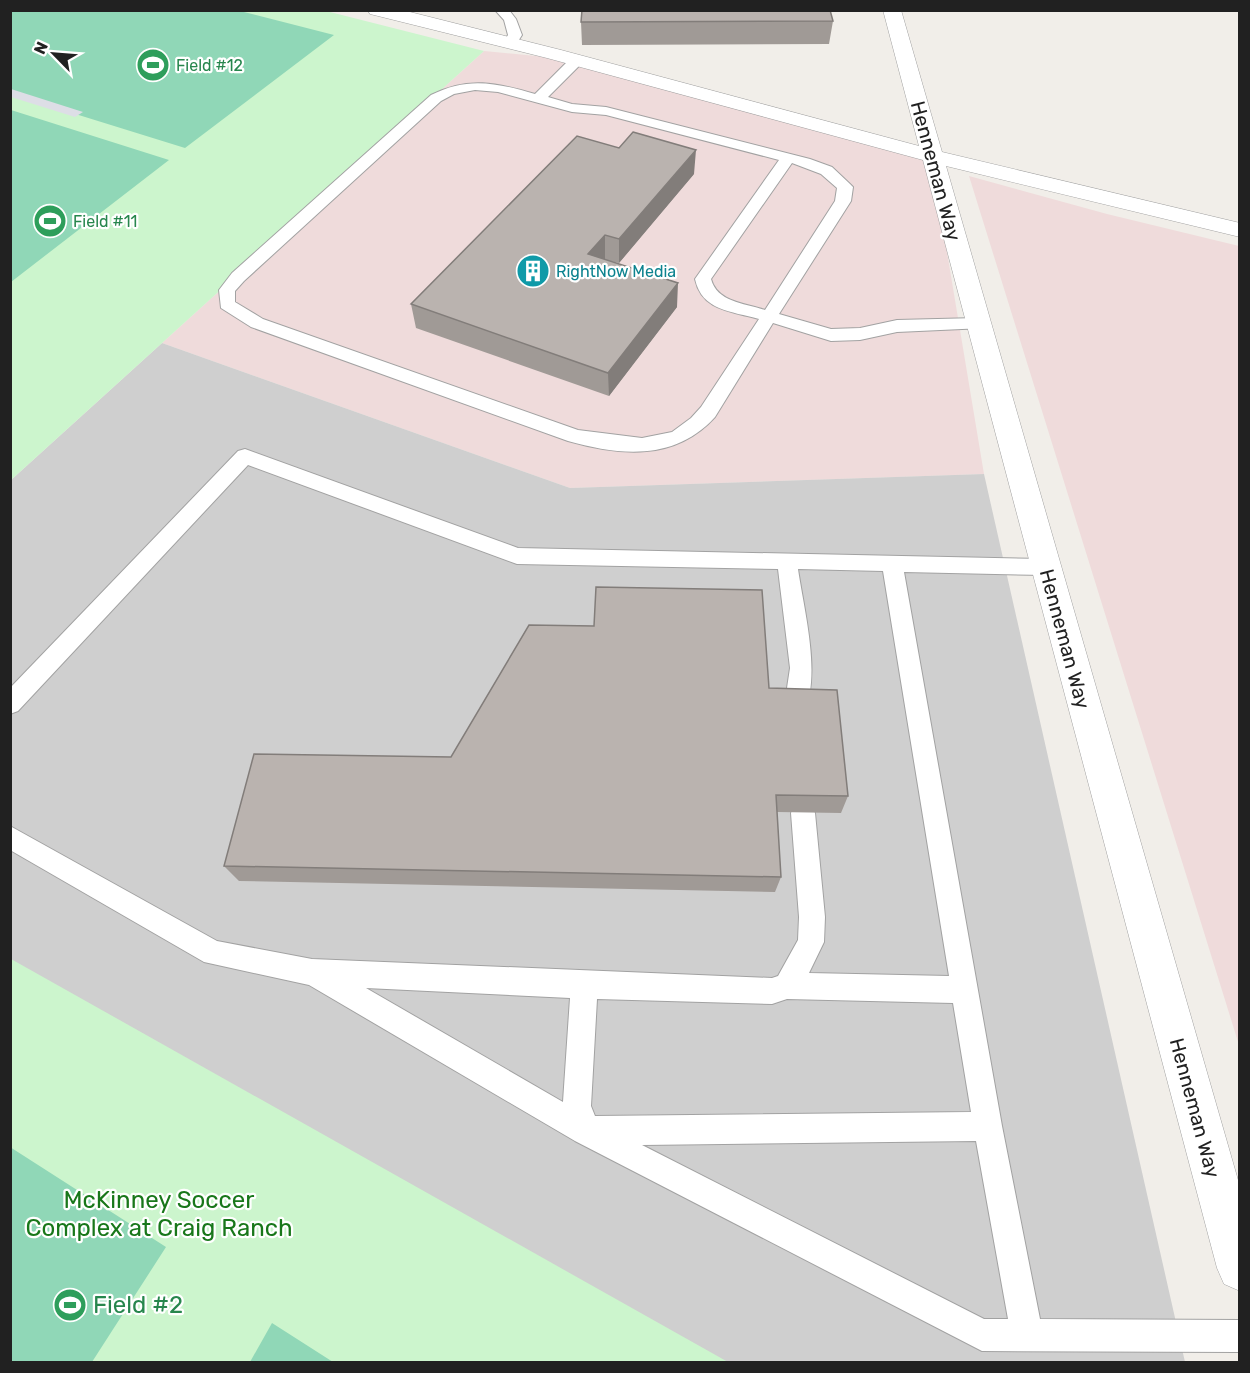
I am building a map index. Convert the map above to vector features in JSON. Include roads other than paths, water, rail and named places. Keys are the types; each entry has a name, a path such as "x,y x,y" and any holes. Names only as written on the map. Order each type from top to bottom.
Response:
{"street":[{"path":"377,10 577,60 931,156 1239,230"},
{"name":"Henneman Way","path":"892,10 1239,1268"}],"lane":[{"path":"501,10 510,19 515,34 510,43"},
{"path":"538,99 577,60"},
{"path":"482,85 572,108 606,111 788,158 823,167 836,175 845,187 843,201 771,317 708,412 694,428 676,439 623,443 575,436 257,323 226,304 227,290 238,276 436,98 451,89 482,85"},
{"path":"788,158 703,279 706,291 714,300 831,335 860,334 897,326 978,324"},
{"path":"10,705 245,456 517,556 1045,567"},
{"path":"787,561 801,668 795,708"},
{"path":"892,564 988,1126 1027,1335"},
{"path":"787,986 811,942 812,916 803,813"},
{"path":"10,837 213,953 312,972 772,991 787,986 966,990"},
{"path":"312,972 585,1131 982,1335 1239,1336"},
{"path":"584,985 577,1106 585,1131"},
{"path":"585,1131 988,1126"}],"place":[{"name":"Field #12","path":"153,65"},
{"name":"Field #11","path":"50,221"},
{"name":"RightNow Media","path":"533,271"},
{"name":"Field #2","path":"70,1305"}],"park label":[{"name":"McKinney Soccer Complex at Craig Ranch","path":"159,1214"}]}
